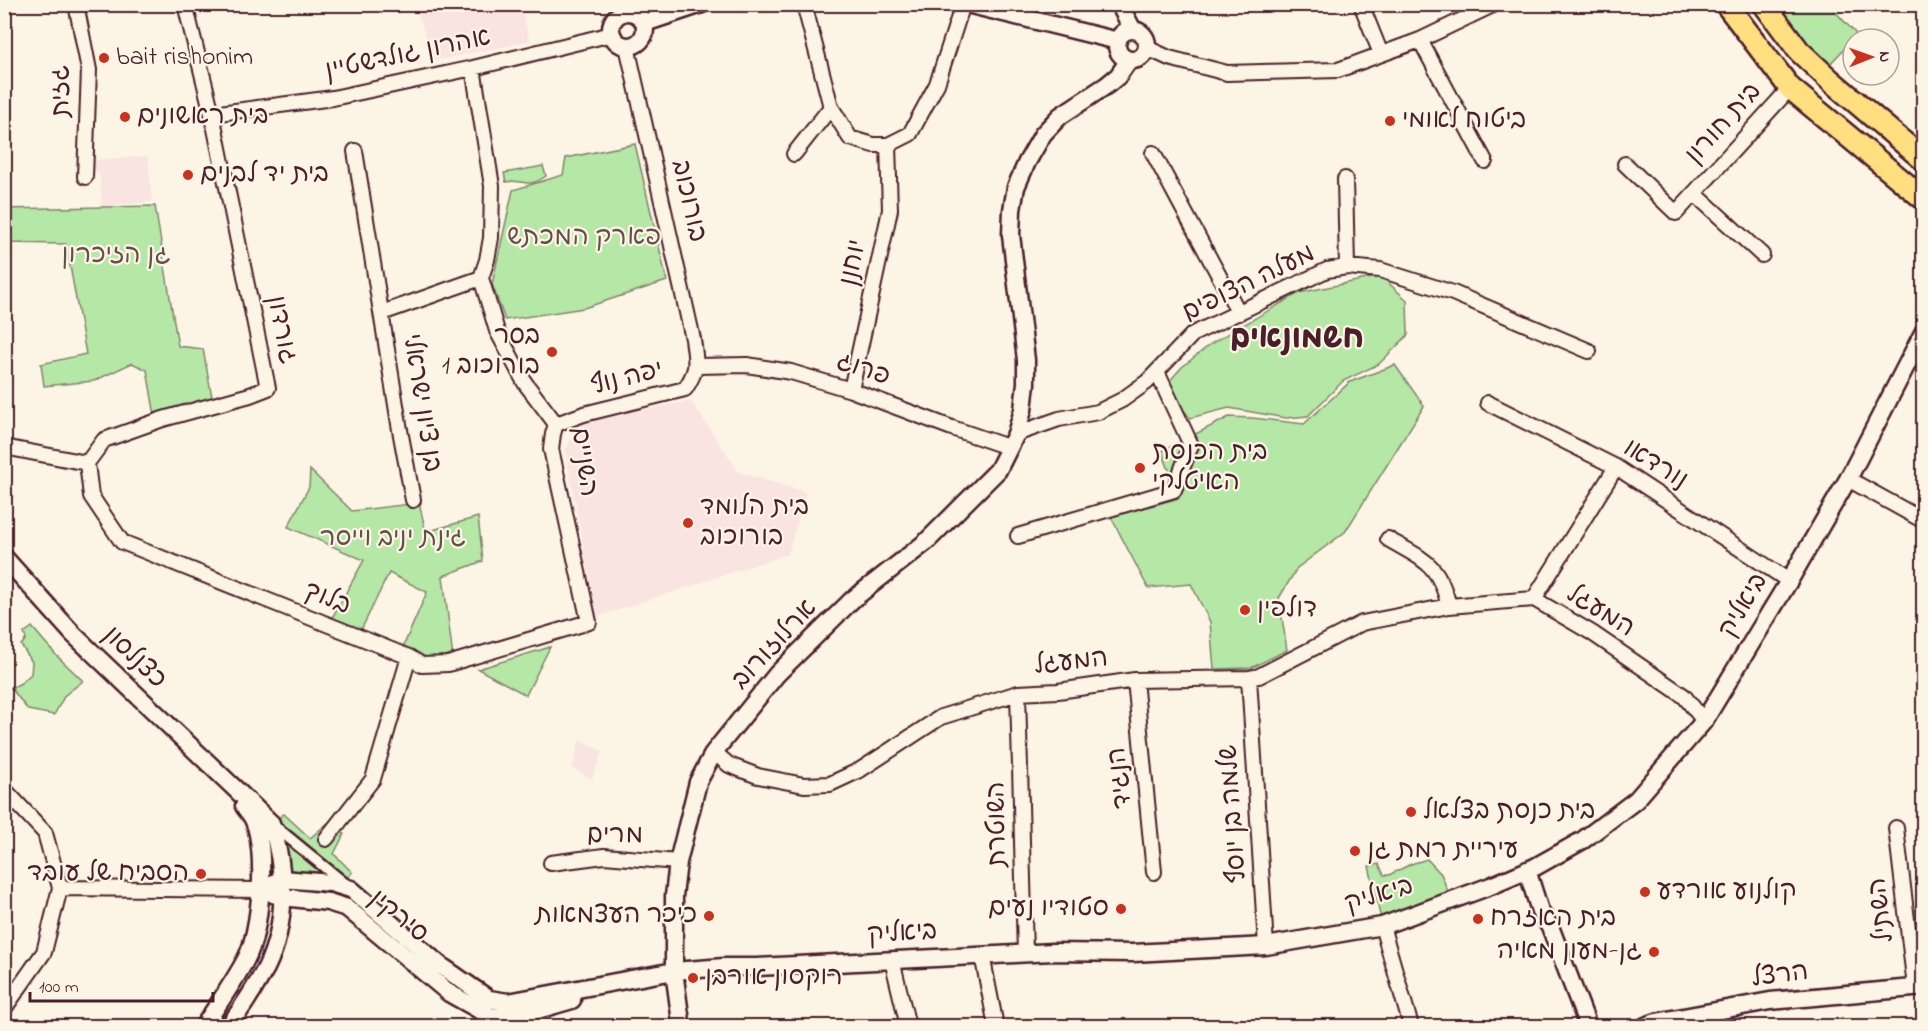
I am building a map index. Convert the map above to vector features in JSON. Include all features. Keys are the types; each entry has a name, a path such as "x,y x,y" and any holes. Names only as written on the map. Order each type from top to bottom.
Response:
{"main road":[{"path":"1726,4 1790,88 1923,199"},
{"path":"1764,4 1807,58 1923,160"}],"street":[{"name":"גזית","path":"76,4 89,70 85,177"},
{"name":"גורדון","path":"87,463 104,440 163,419 268,388 212,114 185,4"},
{"path":"645,23 702,4"},
{"path":"804,4 831,107 850,138 873,145 888,145 910,134 937,84 965,4 1118,40"},
{"path":"1119,4 1133,30"},
{"path":"1361,4 1381,54"},
{"path":"1147,48 1169,58 1227,73 1338,70 1420,40 1494,5"},
{"path":"621,9 635,13 645,23 646,28 642,40 638,44 627,46 618,43 612,34 614,20 621,9"},
{"path":"1133,30 1146,38 1147,48 1142,57 1129,60 1118,50 1118,40 1124,33 1133,30"},
{"name":"אהרון גולדשטיין","path":"212,114 333,98 473,68 612,34"},
{"path":"1420,40 1485,161"},
{"name":"בורוכוב","path":"627,46 693,339 697,366"},
{"name":"ארלוזורוב","path":"670,972 669,892 695,790 714,752 786,666 852,600 926,542 998,470 1023,410 1026,383 1026,360 1011,235 1012,210 1017,187 1027,162 1043,134 1060,116 1118,76 1129,60"},
{"name":"השניים","path":"409,657 422,665 447,664 589,622 551,449 556,424 525,383 496,331 482,278 491,238 492,186 473,68"},
{"name":"בית חורון","path":"1625,164 1676,213 1790,88"},
{"path":"794,154 831,107"},
{"name":"יוחנן","path":"851,390 890,210 888,145"},
{"name":"בן ציון ישראלי","path":"355,151 413,500"},
{"path":"1154,153 1239,313"},
{"path":"1345,179 1347,267"},
{"name":"בית חורון","path":"1694,194 1762,255"},
{"name":"מעלה הצופים","path":"1012,440 1059,419 1098,412 1122,400 1157,372 1193,334 1327,270 1347,267 1380,270 1453,293 1589,351"},
{"name":"בן ציון ישראלי","path":"382,312 482,278"},
{"name":"ביאליק","path":"489,999 508,1002 670,972 1025,953 1133,952 1266,946 1382,926 1493,885 1531,868 1583,840 1636,800 1704,721 1790,581 1848,479 1923,331"},
{"name":"פרוג","path":"697,366 747,365 791,372 851,390 952,429 1012,440"},
{"name":"יפה נוף","path":"556,424 584,414 685,389 697,366"},
{"path":"1018,536 1174,490 1191,445 1157,372"},
{"name":"נורדאו","path":"1488,404 1616,467 1790,581"},
{"path":"4,447 87,463"},
{"name":"בלוך","path":"87,463 91,496 122,542 409,657"},
{"path":"1534,599 1616,467"},
{"path":"1848,479 1923,521"},
{"path":"1388,539 1432,568 1440,578 1449,606"},
{"name":"כצנלסון","path":"4,557 73,634 271,823"},
{"name":"המעגל","path":"714,752 729,765 758,776 804,785 830,784 860,770 940,717 1018,693 1058,691 1135,680 1249,678 1259,676 1362,623 1449,606 1534,599 1592,633 1684,696 1704,721"},
{"path":"326,839 373,779 409,657"},
{"name":"שלמה בן יוסף","path":"1249,678 1266,946"},
{"name":"הנגיד","path":"1135,680 1154,872"},
{"name":"השוטרת","path":"1018,693 1025,953"},
{"path":"4,789 45,833 60,888 44,952 4,1009"},
{"name":"כצנלסון","path":"204,1026 247,957 257,919 261,851 254,821 234,790"},
{"path":"229,1026 267,966 280,925 282,879 277,842 271,823"},
{"name":"סירקין","path":"271,823 440,965 489,999"},
{"name":"השתיל","path":"1896,828 1919,987"},
{"name":"מרים","path":"551,863 604,856 677,867"},
{"path":"1531,868 1548,907 1551,929 1588,1026"},
{"name":"סירקין","path":"260,890 282,879 331,883 351,889"},
{"name":"סירקין","path":"60,888 260,890 283,897 328,902 346,908 449,993 498,1022"},
{"path":"1382,926 1411,1026"},
{"path":"981,955 996,1026"},
{"path":"892,960 908,1026"},
{"path":"670,972 681,1024"},
{"name":"ביאליק","path":"498,1022 670,972"},
{"name":"הרצל","path":"1645,1026 1770,1001 1919,987"},
{"path":"489,999 498,1022"}],"shaded area":[{"path":"415,5 520,5 530,41 434,61"},
{"path":"148,156 152,202 102,206 99,171 91,171 90,160"},
{"name":"בית הלומד בורוכוב","path":"691,401 739,472 806,492 788,554 597,617 565,450 583,421"},
{"path":"580,740 603,751 592,779 572,768"}],"green space":[{"path":"1777,5 1829,5 1850,27 1841,27 1841,52 1829,65 1798,36"},
{"name":"פארק המכתש","path":"635,144 667,281 584,308 505,320 492,284 513,190 563,175 566,158"},
{"path":"543,166 546,176 539,180 529,183 506,182 504,173"},
{"name":"גן הזיכרון","path":"155,206 178,346 203,349 212,397 203,408 155,416 147,370 132,363 94,381 44,386 41,364 86,354 66,244 5,243 4,209"},
{"path":"1381,276 1407,300 1408,335 1379,364 1343,381 1308,416 1286,418 1229,408 1190,418 1165,386 1182,367 1212,343 1299,293"},
{"path":"1395,365 1424,406 1345,532 1297,568 1279,598 1287,650 1251,668 1214,669 1210,622 1191,584 1148,588 1111,517 1179,498 1162,451 1229,417 1304,424 1350,382"},
{"name":"גינת יניב וייסר","path":"310,470 352,511 419,503 426,532 478,517 483,561 443,576 453,658 424,660 403,647 427,592 389,573 361,630 332,618 364,560 288,527 309,487"},
{"path":"32,627 83,681 65,695 54,715 28,710 11,688 31,674 32,662 21,645 26,639 24,633"},
{"path":"550,647 526,695 478,669"},
{"path":"284,814 310,838 328,823 344,834 334,854 352,872 345,884 282,879 271,823"},
{"path":"1427,859 1441,874 1451,899 1382,924 1369,866 1379,864 1384,875 1389,875"}],"place":[{"name":"bait rishonim","path":"104,58"},
{"name":"בית ראשונים","path":"125,117"},
{"name":"ביטוח לאומי","path":"1390,121"},
{"name":"בית יד לבנים","path":"188,175"},
{"name":"בסר בורוכוב 1","path":"552,352"},
{"name":"בית הכנסת האיטלקי","path":"1140,468"},
{"name":"בית הלומד בורוכוב","path":"688,523"},
{"name":"דולפין","path":"1245,610"},
{"name":"בית כנסת בצלאל","path":"1411,812"},
{"name":"עיריית רמת גן","path":"1355,851"},
{"name":"הסביח של עובד","path":"201,874"},
{"name":"קולנוע אורדע","path":"1645,892"},
{"name":"סטודיו נעים","path":"1121,909"},
{"name":"כיכר העצמאות","path":"709,916"},
{"name":"בית האזרח","path":"1478,919"},
{"name":"גן-מעון מאיה","path":"1654,952"},
{"name":"רוקסון אורבן","path":"693,978"}],"district":[{"name":"חשמונאים","path":"1297,339"}]}
